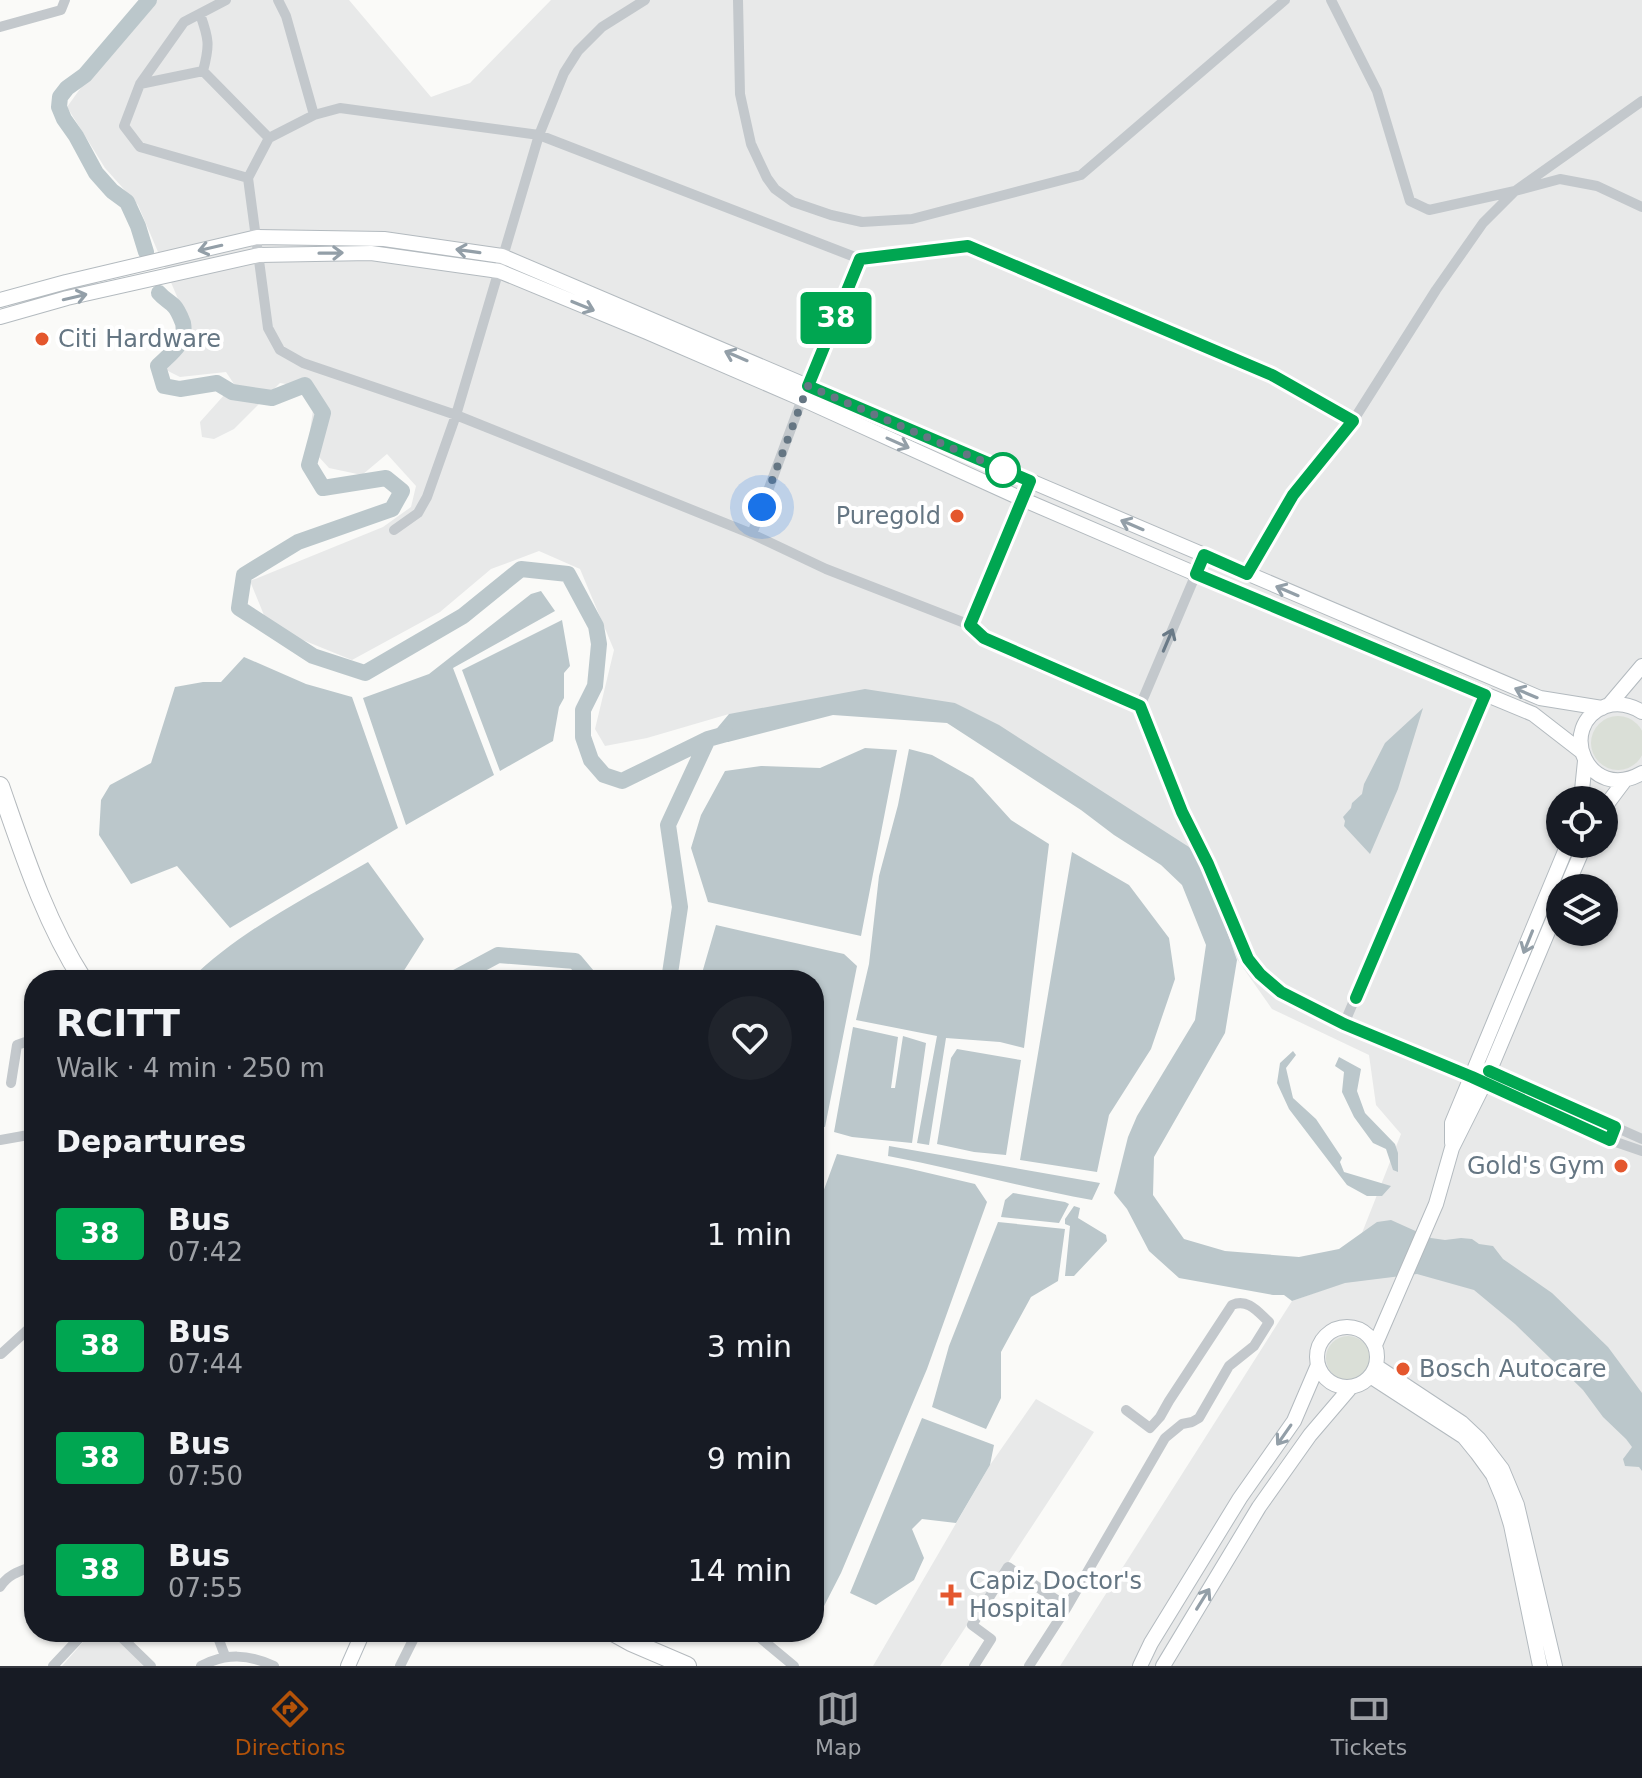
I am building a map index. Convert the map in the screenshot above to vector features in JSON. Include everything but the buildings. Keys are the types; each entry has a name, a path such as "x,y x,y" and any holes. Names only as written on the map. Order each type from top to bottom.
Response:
{"highway":[{"path":"0,786 48,915 77,970"},
{"path":"631,1642 687,1666"}],"street":[{"path":"0,27 61,10 65,0"},
{"path":"226,0 184,22 140,84 124,126 140,147 248,178"},
{"path":"278,0 286,16 314,115"},
{"path":"394,530 418,513 427,497 456,415 539,135 564,73 578,51 602,27 645,0"},
{"path":"738,0 740,94 751,144 767,178 775,189 793,202 862,222 912,219 1081,175 1285,0"},
{"path":"1331,0 1377,91 1410,201 1429,210 1560,179 1597,186 1642,207"},
{"path":"200,14 209,50 203,71"},
{"path":"140,84 203,71"},
{"path":"203,71 269,138"},
{"path":"1247,574 1293,495 1353,421 1436,290 1483,223 1515,191 1642,101"},
{"path":"1140,706 984,638 970,625 826,569 752,534 456,415 303,363 280,350 268,328 248,178 269,138 314,115 340,108 539,135 860,259 968,246 1272,375 1353,421"},
{"path":"0,300 257,237 384,239 500,264 805,392 1030,481 1540,698 1606,707 1626,705 1642,712"},
{"path":"0,317 67,298 259,255 371,253 500,264"},
{"path":"752,534 805,392 860,259"},
{"path":"805,392 1022,499 1533,714 1584,756 1590,767 1602,777 1617,781 1642,773"},
{"path":"970,625 1030,481"},
{"path":"1204,555 1140,706 1182,812 1208,864 1248,959 1281,992 1344,1024 1642,1139"},
{"path":"1582,786 1584,756 1581,739 1584,726 1592,715 1606,707 1642,666"},
{"path":"1344,1024 1485,695"},
{"path":"1618,789 1625,780"},
{"path":"1482,1077 1563,858"},
{"path":"1375,1345 1436,1204 1452,1148 1452,1123 1482,1077 1546,934"},
{"path":"11,1083 17,1045 24,1043"},
{"path":"1482,1077 1610,1140 1642,1151"},
{"path":"1610,1140 1615,1127"},
{"path":"0,1140 24,1136"},
{"path":"1029,1666 1067,1607 1165,1438 1182,1424 1199,1418 1229,1366 1254,1346 1269,1322 1247,1303 1232,1305 1150,1428"},
{"path":"1347,1327 1362,1331 1375,1345 1378,1358 1373,1371 1365,1382 1351,1387 1330,1382 1318,1365 1317,1355 1322,1341 1338,1329 1347,1327"},
{"path":"1,1354 24,1333"},
{"path":"1140,1666 1225,1522 1294,1421 1318,1365"},
{"path":"1373,1371 1464,1437 1493,1475 1511,1525 1540,1666"},
{"path":"1373,1371 1462,1423 1502,1469 1517,1505 1555,1666"},
{"path":"1163,1666 1259,1507 1310,1435 1351,1387"},
{"path":"1126,1410 1165,1438"},
{"path":"974,1666 991,1639 972,1625 1008,1567 1067,1607"},
{"path":"0,1587 13,1574 24,1570"},
{"path":"53,1666 76,1642"},
{"path":"126,1642 151,1666"},
{"path":"220,1642 225,1656"},
{"path":"348,1666 359,1642"},
{"path":"400,1666 412,1642"},
{"path":"765,1642 794,1666"},
{"path":"201,1666 225,1656 262,1661 274,1666"}],"shaded area":[{"path":"144,0 349,0 431,97 470,83 551,0 1642,0 1642,1666 1060,1666 1292,1301 1345,1282 1401,1134 1376,1105 1369,1055 1272,1009 1237,959 1204,865 955,703 729,714 647,738 605,746 595,729 614,650 580,569 539,551 491,569 440,612 352,660 288,634 266,620 250,581 383,527 411,507 416,486 387,454 362,475 329,468 308,445 316,389 280,383 234,429 214,439 202,437 200,422 234,384 226,372 180,377 166,370 162,356 190,327 138,205 105,168 67,107"},
{"path":"541,591 555,611 453,668 494,775 406,825 363,698 429,674 531,594"},
{"path":"562,620 570,666 564,673 564,698 559,707 553,741 500,771 462,670"},
{"path":"244,657 306,684 352,697 398,828 230,928 177,866 131,884 99,835 101,800 110,785 151,763 175,687 221,682"},
{"path":"865,689 955,703 999,725 1189,847 1204,865 1237,960 1225,1033 1154,1157 1153,1195 1184,1239 1225,1251 1299,1257 1339,1249 1377,1222 1391,1220 1431,1238 1472,1239 1479,1244 1493,1246 1503,1259 1552,1293 1608,1347 1642,1393 1642,1471 1639,1467 1625,1466 1623,1459 1632,1447 1603,1417 1583,1390 1515,1324 1474,1290 1417,1274 1345,1283 1292,1301 1284,1295 1179,1278 1149,1251 1127,1209 1114,1193 1128,1137 1137,1116 1195,1020 1206,945 1182,885 1161,865 947,723 833,715 728,742 708,739 729,714"},
{"path":"1423,708 1398,789 1370,854 1344,826 1343,817 1362,794 1385,743"},
{"path":"1618,716 1637,724 1643,733 1643,753 1637,762 1618,770 1599,762 1591,743 1599,724"},
{"path":"865,748 897,750 861,936 708,902 691,848 701,815 725,771 761,766 820,768"},
{"path":"909,749 932,755 973,778 1011,820 1049,844 1024,1048 1000,1042 946,1038 929,1145 917,1143 937,1036 856,1020 869,964 879,876"},
{"path":"1072,852 1129,885 1169,938 1175,979 1151,1049 1109,1115 1097,1172 1020,1160"},
{"path":"368,862 424,939 404,970 201,970 230,945"},
{"path":"716,925 844,954 857,966 825,1127 824,970 703,970"},
{"path":"853,1027 898,1037 891,1088 895,1088 903,1036 926,1043 912,1143 852,1137 834,1132"},
{"path":"957,1049 1021,1060 1006,1155 937,1144 951,1058"},
{"path":"1293,1051 1296,1055 1286,1068 1293,1098 1316,1119 1342,1158 1340,1162 1344,1172 1391,1186 1382,1196 1367,1196 1347,1185 1289,1109 1277,1083 1280,1063"},
{"path":"1339,1057 1361,1069 1357,1091 1365,1113 1395,1144 1398,1172 1393,1170 1386,1149 1373,1143 1354,1117 1342,1092 1344,1072 1335,1066"},
{"path":"889,1146 1100,1183 1092,1200 888,1156"},
{"path":"837,1154 975,1184 987,1202 927,1369 841,1573 824,1606 824,1190"},
{"path":"1013,1193 1069,1204 1059,1223 1001,1217 1005,1200"},
{"path":"1074,1206 1080,1208 1078,1218 1106,1235 1107,1241 1074,1276 1065,1276 1070,1226 1065,1224 1065,1219"},
{"path":"998,1222 1065,1229 1058,1281 1031,1297 1001,1352 1001,1398 986,1429 932,1407 949,1346"},
{"path":"1348,1336 1363,1343 1370,1358 1363,1373 1348,1380 1333,1373 1326,1358 1333,1343"},
{"name":"Capiz Doctor's Hospital","path":"1036,1399 1094,1432 940,1666 873,1666 990,1465"},
{"path":"922,1418 994,1445 990,1465 956,1523 922,1519 912,1529 924,1558 914,1580 876,1605 850,1593"},
{"path":"83,1642 120,1642 145,1666 62,1666"}],"waterway":[{"path":"146,252 127,202 96,173 59,107 60,97 67,88 85,75 149,0"},
{"path":"159,293 177,310 184,330 177,347 158,366 164,386 180,389 217,383 232,392 272,398 305,385 323,413 309,465 323,488 386,478 402,491 392,509 298,542 244,575 239,608 313,656 365,673 463,616 521,569 568,574 596,626 599,644 595,686 583,710 583,737 591,760 604,775 622,781 708,739 726,734"},
{"path":"671,970 680,907 668,825 708,739"},
{"path":"470,970 498,955 575,961 583,970"}],"bus line":[{"name":"38","path":"1356,998 1485,695 1196,574 1204,555 1247,574 1293,495 1353,421 1272,375 968,246 860,259 808,386 1030,481 970,625 984,638 1140,706 1182,812 1208,864 1248,959 1260,974 1281,992 1344,1024 1472,1077 1610,1140 1615,1127 1489,1071"}],"place":[{"name":"Citi Hardware","path":"42,339"},
{"name":"Puregold","path":"957,516"},
{"name":"Gold's Gym","path":"1621,1166"},
{"name":"Bosch Autocare","path":"1403,1369"},
{"name":"Capiz Doctor's Hospital","path":"951,1595"}],"route":[{"path":"762,507 808,386 1003,470"}]}
